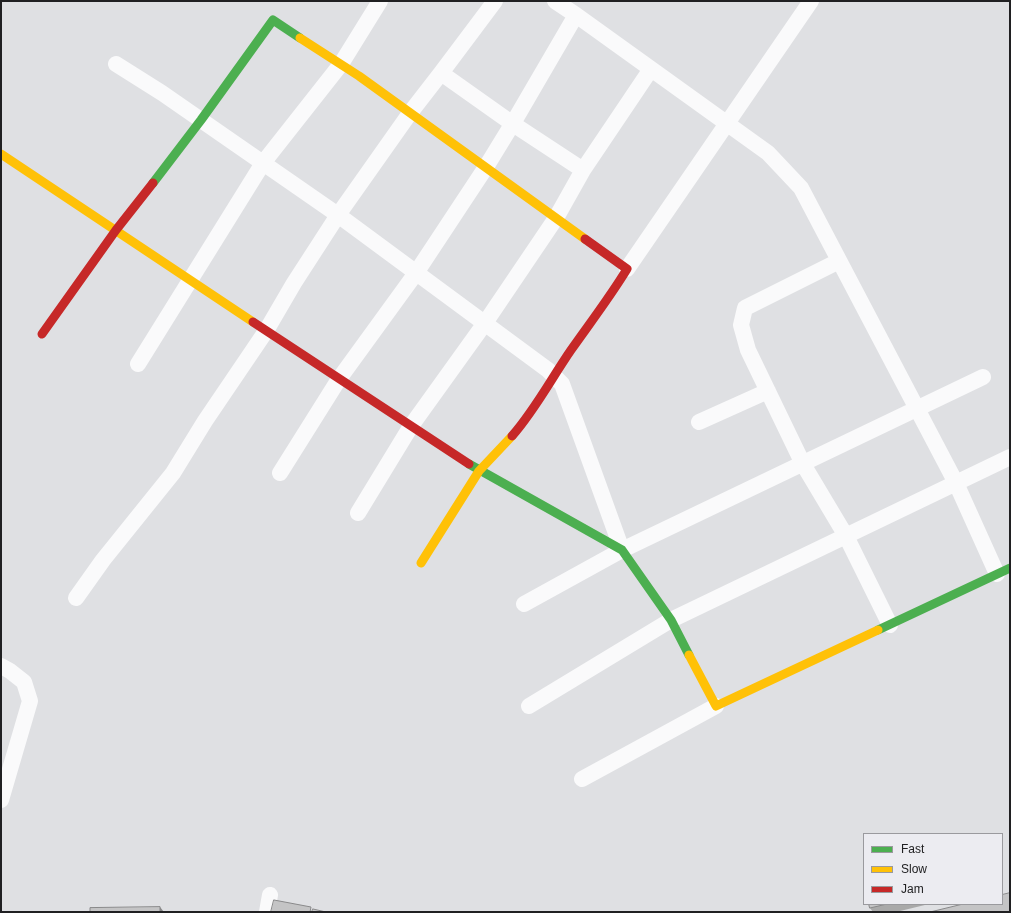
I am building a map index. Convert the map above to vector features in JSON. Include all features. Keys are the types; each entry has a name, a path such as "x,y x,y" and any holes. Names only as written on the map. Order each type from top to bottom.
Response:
{"street":[{"path":"138,364 263,163 341,64 380,1"},
{"path":"76,598 103,560 173,473 205,421 266,331 294,283 338,215 410,113 495,1"},
{"path":"555,1 576,14 768,153 801,188 1004,571 716,706 582,779"},
{"path":"421,563 479,471 526,420 570,350 614,290 811,1"},
{"path":"280,473 339,379 416,273 486,167 576,14"},
{"path":"42,334 116,230 201,120 273,20 360,76 627,269"},
{"path":"116,64 162,93 338,215 548,370 562,384 567,394 622,550 671,620 716,706"},
{"path":"358,513 411,426 485,323 556,218 582,170 651,69"},
{"path":"441,73 512,124 582,170"},
{"path":"1,154 479,471 622,550"},
{"path":"839,261 745,308 741,325 748,350 803,464 846,536 890,625"},
{"path":"524,604 622,550 983,377"},
{"path":"699,422 768,391"},
{"path":"529,706 671,620 1010,457"},
{"path":"1,666 10,670 24,682 30,700 1,800"},
{"path":"266,912 270,895"}],"building":[{"path":"1010,893 1010,912 930,912 959,905 1003,905 1003,895"},
{"path":"274,900 311,907 310,912 271,912"},
{"path":"869,905 883,905 870,908"},
{"path":"160,907 160,912 90,912 90,908"},
{"path":"313,909 326,912 312,912"}],"traffic: fast":[{"path":"153,183 201,120 273,20 300,38"},
{"path":"469,464 622,550 671,620 689,655"},
{"path":"878,630 1010,568"}],"traffic: slow":[{"path":"300,38 359,76 585,239"},
{"path":"1,154 253,322"},
{"path":"421,563 479,471 512,436"},
{"path":"689,655 716,706 878,630"}],"traffic: jam":[{"path":"42,334 116,230 153,183"},
{"path":"512,436 536,405 571,350 627,269 585,239"},
{"path":"253,322 469,464"}]}
